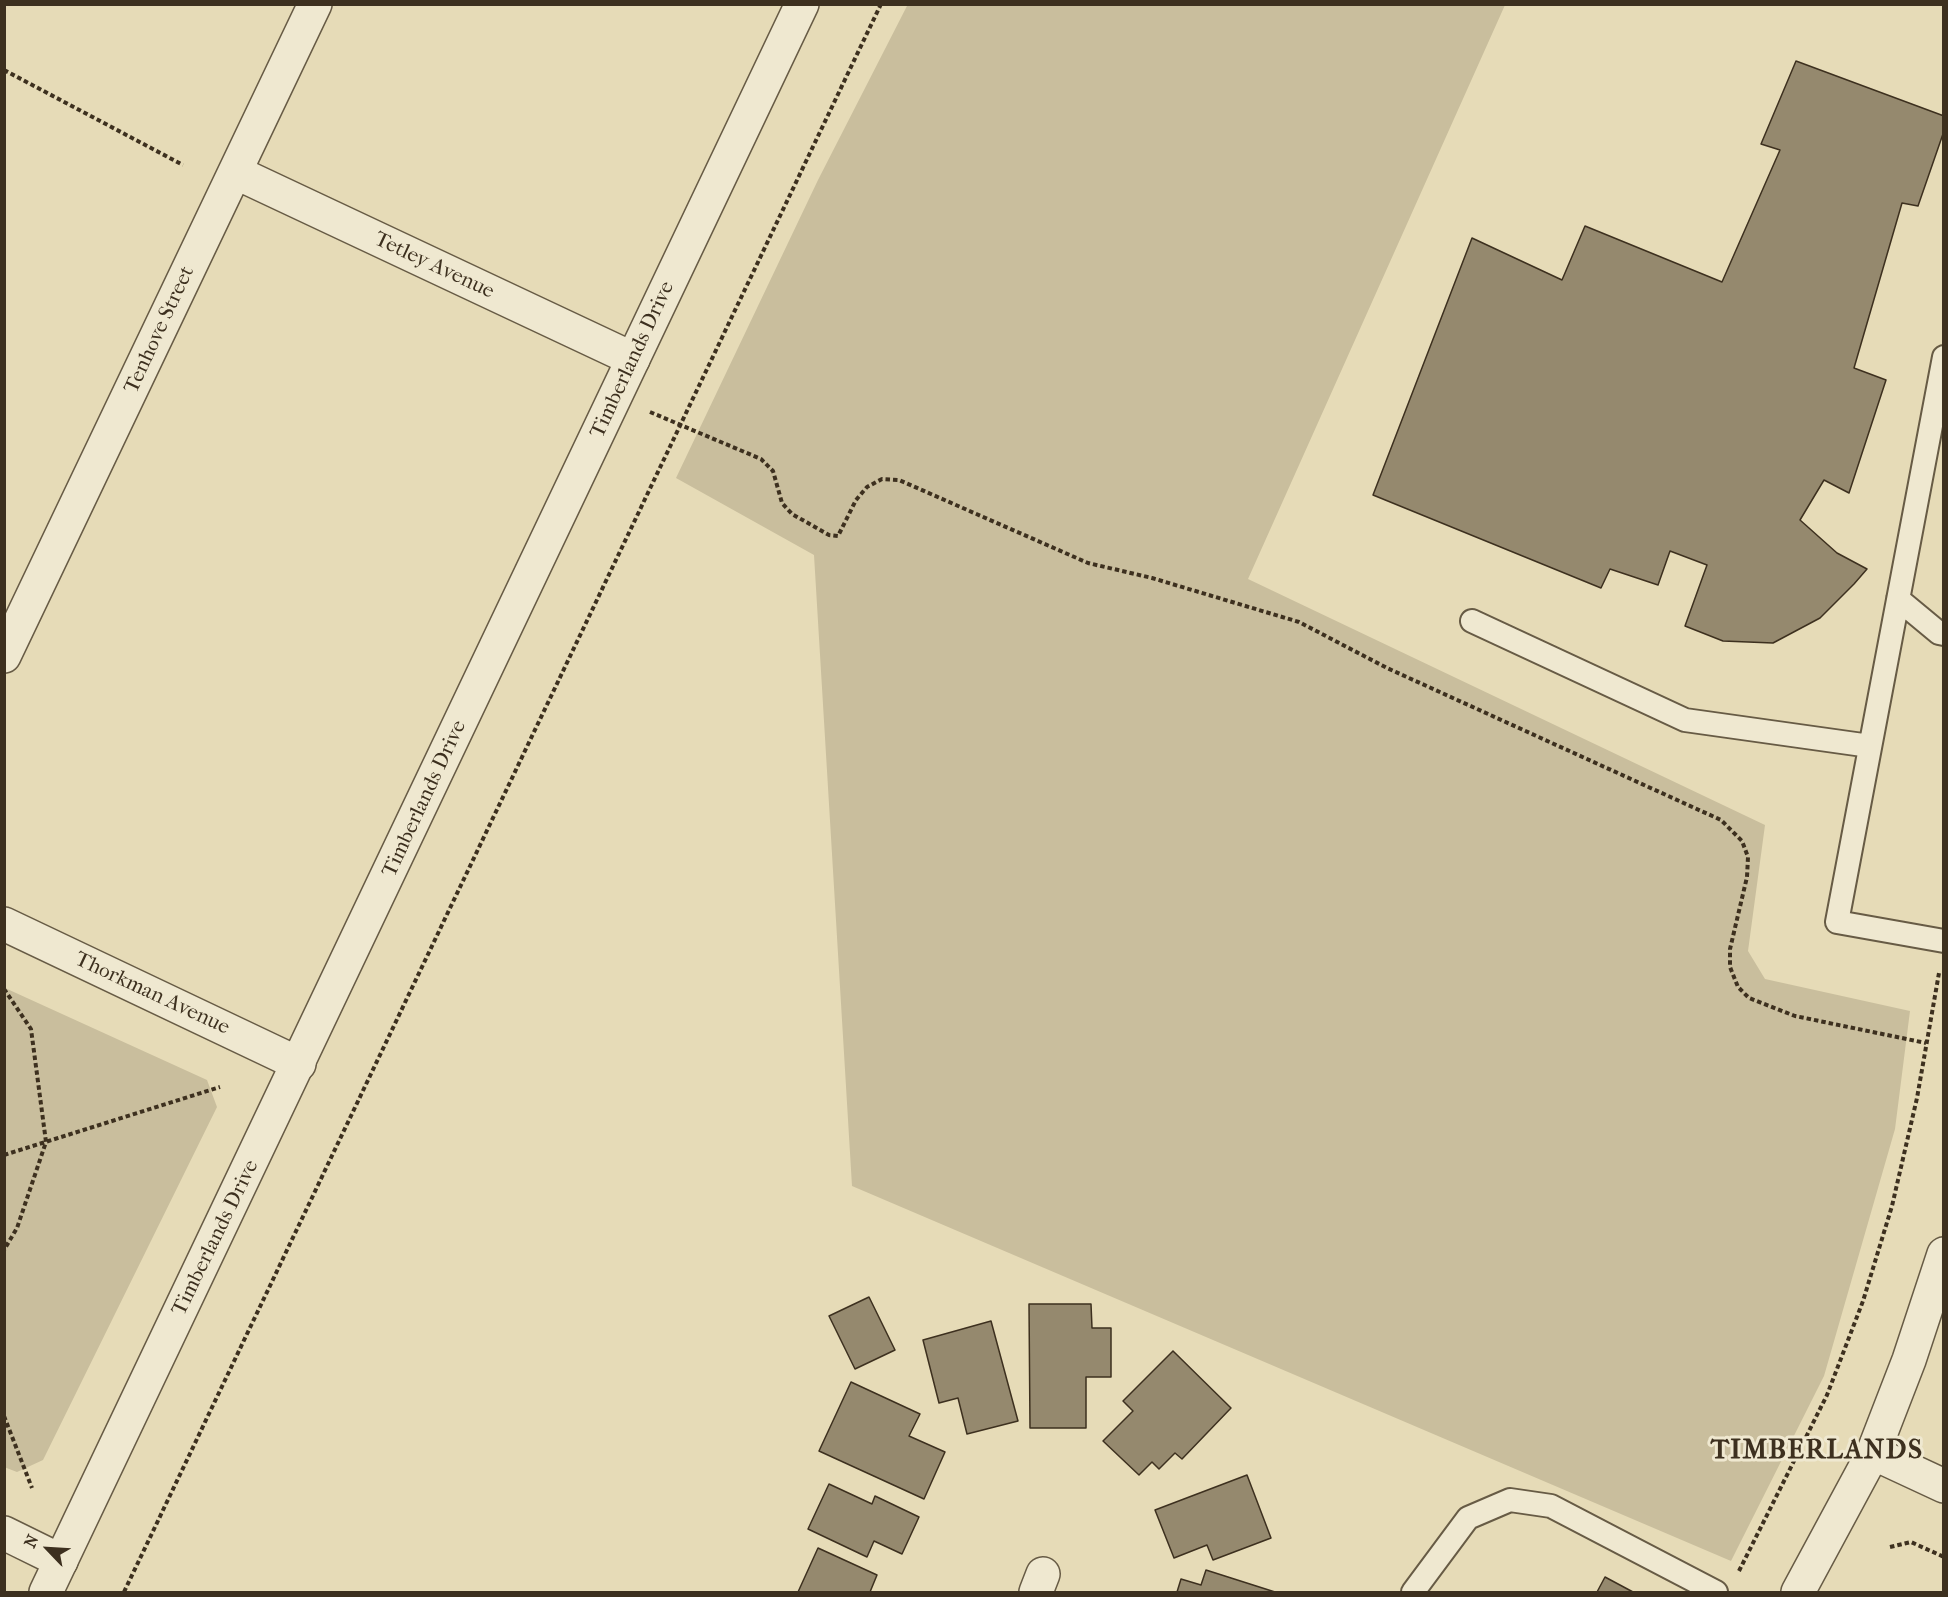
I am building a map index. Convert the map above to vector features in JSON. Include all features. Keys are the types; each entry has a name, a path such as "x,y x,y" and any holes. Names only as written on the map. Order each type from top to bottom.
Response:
{"street":[{"name":"Tenhove Street","path":"4,656 315,4"},
{"name":"Timberlands Drive","path":"46,1593 802,4"},
{"name":"Tetley Avenue","path":"236,172 633,359"},
{"name":"Thorkman Avenue","path":"4,924 299,1064"},
{"path":"1798,1593 1873,1453 1944,1254"},
{"path":"1873,1453 1944,1486"},
{"path":"4,1533 61,1561"}],"lane":[{"path":"1944,357 1837,922 1944,941"},
{"path":"1898,599 1939,633 1944,634"},
{"path":"1472,621 1685,720 1870,746"},
{"path":"1413,1593 1468,1518 1510,1500 1551,1506 1716,1593"}],"path":[{"path":"123,1593 881,4"},
{"path":"4,70 183,165"},
{"path":"648,411 761,459 773,471 782,503 792,514 829,535 838,536 856,500 867,487 882,479 899,480 1088,563 1152,578 1299,621 1387,668 1721,820 1742,841 1748,857 1747,877 1730,949 1730,968 1738,987 1749,998 1795,1016 1926,1043"},
{"path":"1738,1574 1827,1395 1863,1301 1892,1206 1917,1098 1940,967"},
{"path":"4,989 31,1029 46,1142 17,1228 4,1250"},
{"path":"4,1155 220,1087"},
{"path":"4,1416 32,1488"},
{"path":"1890,1547 1911,1542 1944,1557"}],"shaded area":[{"path":"908,4 1505,5 1248,579 1765,825 1748,951 1765,979 1910,1011 1895,1129 1824,1376 1731,1561 852,1186 814,555 676,478 818,180"},
{"path":"5,988 207,1080 217,1107 43,1460 17,1472 4,1467"}],"building":[{"path":"1796,61 1944,116 1944,131 1918,206 1902,203 1854,368 1886,380 1849,493 1824,480 1800,520 1837,553 1867,569 1854,584 1820,618 1773,643 1723,641 1685,626 1707,565 1670,551 1658,585 1610,569 1601,588 1373,495 1472,238 1562,280 1585,226 1722,282 1780,150 1761,144"},
{"path":"869,1297 895,1350 855,1369 829,1316"},
{"path":"1029,1304 1091,1304 1092,1328 1111,1328 1111,1377 1086,1377 1086,1428 1030,1428"},
{"path":"991,1321 1018,1421 967,1434 958,1398 939,1403 923,1340"},
{"path":"1173,1351 1231,1408 1182,1459 1175,1453 1159,1469 1152,1462 1139,1475 1103,1441 1133,1411 1123,1401"},
{"path":"851,1382 920,1414 909,1436 945,1452 924,1499 819,1451"},
{"path":"1247,1475 1271,1538 1213,1560 1207,1545 1174,1558 1155,1510"},
{"path":"829,1484 872,1504 875,1496 919,1517 902,1554 874,1541 867,1557 808,1529"},
{"path":"818,1548 877,1575 870,1592 798,1592"},
{"path":"1206,1570 1275,1592 1177,1592 1181,1579 1201,1585"},
{"path":"1605,1577 1633,1592 1597,1592"}],"district":[{"name":"TIMBERLANDS","path":"1817,1451"}]}
